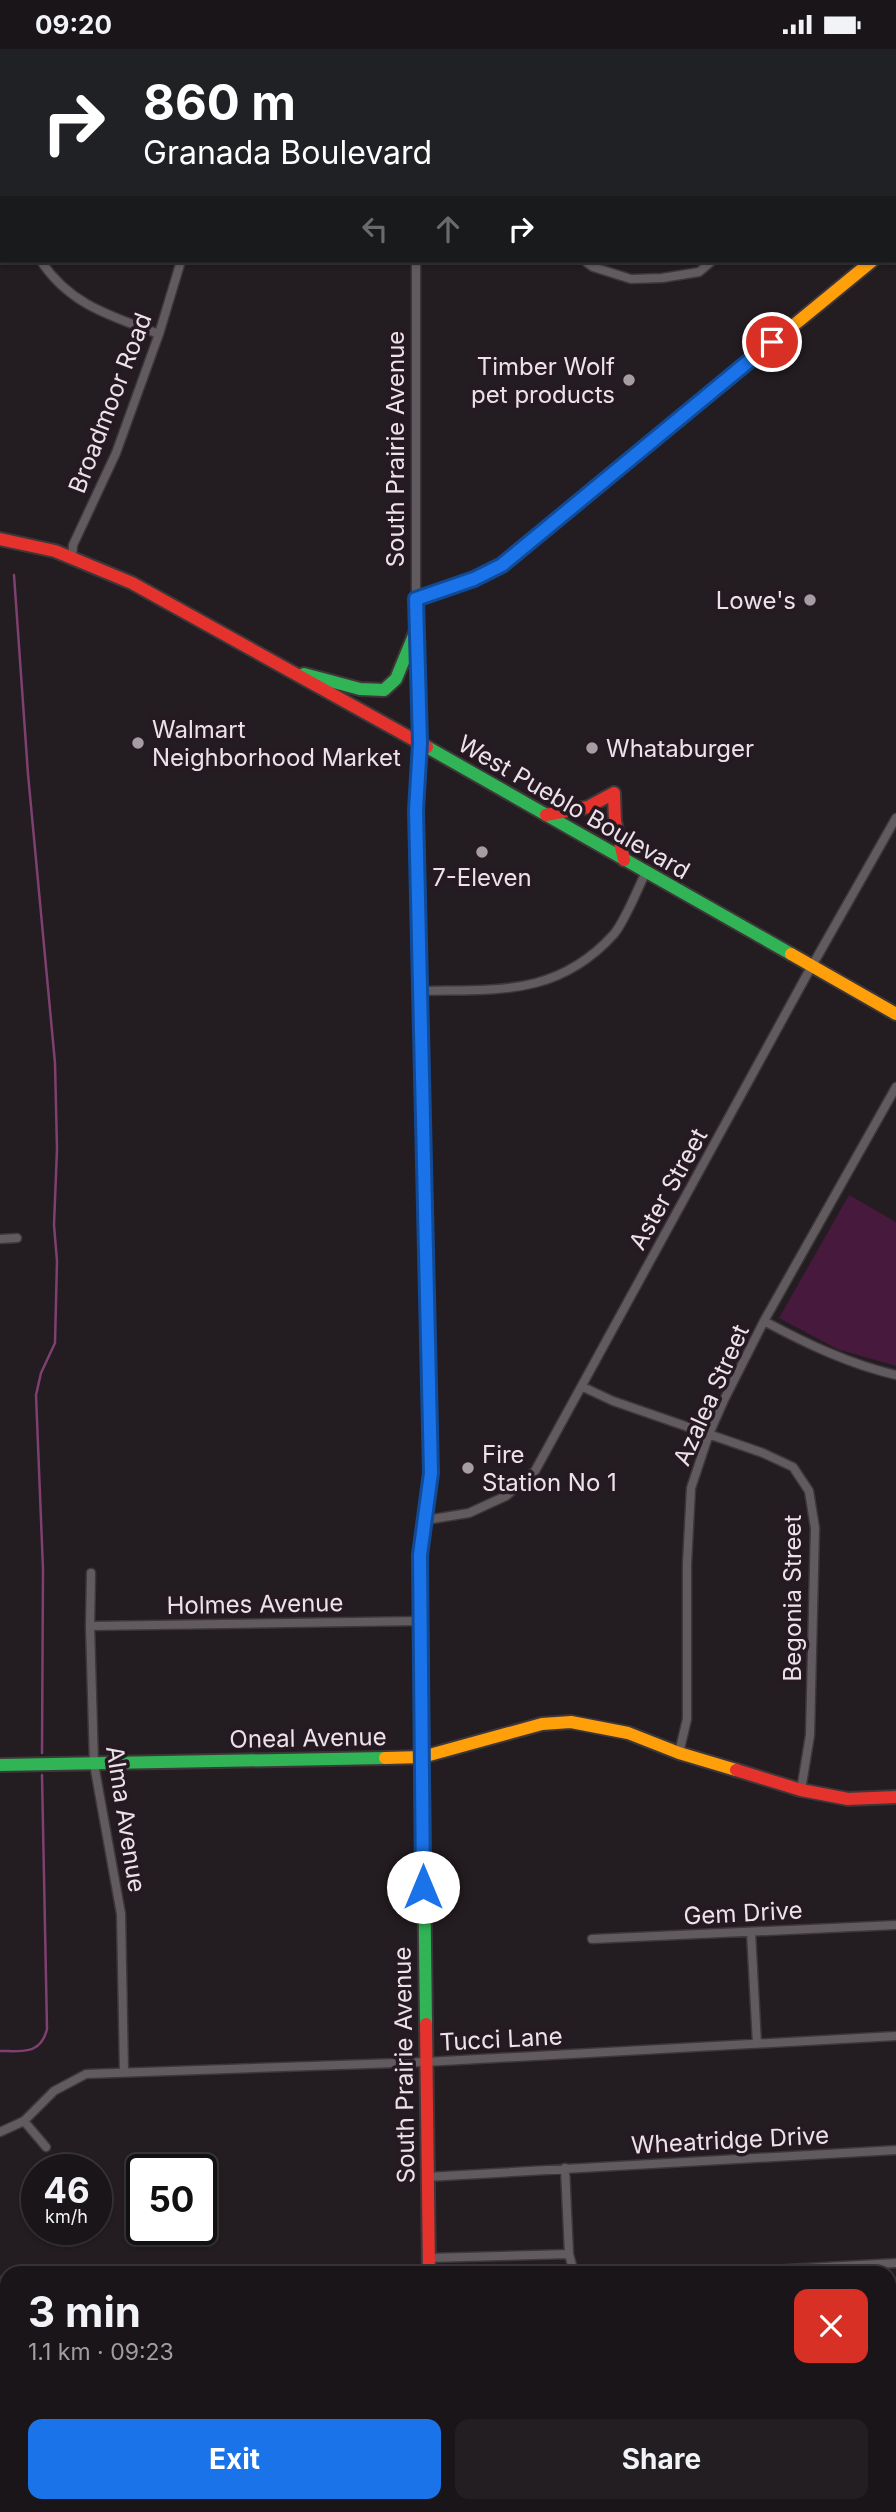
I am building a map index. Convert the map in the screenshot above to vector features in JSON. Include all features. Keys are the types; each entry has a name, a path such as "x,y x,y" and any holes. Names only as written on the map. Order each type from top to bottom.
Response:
{"main road":[{"path":"416,599 474,579 502,565 870,263"},
{"name":"West Pueblo Boulevard","path":"0,539 29,544 72,558 132,583 420,743 896,1014"},
{"name":"South Prairie Avenue","path":"416,599 420,743 416,810 431,1473 420,1555 429,2266"},
{"path":"287,670 360,689 384,690 396,679 417,628"},
{"path":"546,815 588,807 614,793 615,821 624,860"},
{"name":"Oneal Avenue","path":"0,1765 422,1757 542,1724 571,1722 628,1733 679,1753 801,1790 848,1799 896,1797"}],"street":[{"path":"42,263 54,280 80,300 100,312 159,334"},
{"name":"Broadmoor Road","path":"72,558 73,545 116,453 159,334 180,263"},
{"name":"South Prairie Avenue","path":"416,263 416,599"},
{"path":"588,263 631,279 662,278 699,272 710,263"},
{"name":"Aster Street","path":"426,1520 469,1513 506,1496 535,1471 896,818"},
{"path":"421,991 517,988 553,978 579,964 615,933 646,873"},
{"name":"Azalea Street","path":"679,1753 687,1719 687,1565 691,1488 709,1434 764,1321 896,1087"},
{"path":"0,1239 17,1238"},
{"path":"764,1321 814,1349 896,1375"},
{"name":"Begonia Street","path":"583,1387 612,1401 709,1434 793,1467 809,1491 815,1528 810,1735 801,1790"},
{"name":"Alma Avenue","path":"91,1573 94,1764 121,1914 124,2072"},
{"name":"Holmes Avenue","path":"90,1626 420,1621"},
{"name":"Gem Drive","path":"592,1940 896,1925"},
{"path":"751,1932 757,2044"},
{"name":"Tucci Lane","path":"0,2132 24,2121 54,2091 86,2074 425,2062 896,2036"},
{"path":"24,2121 46,2147"},
{"name":"Wheatridge Drive","path":"427,2178 896,2150"},
{"path":"565,2168 569,2254 572,2266"},
{"path":"428,2258 569,2254"},
{"path":"843,2266 896,2263"}],"shaded area":[{"path":"849,1195 896,1222 896,1366 837,1349 779,1318"}],"waterway":[{"path":"14,575 28,774 55,1063 55,1343 41,1373 36,1395 43,1569 42,1753"},
{"path":"0,2051 30,2050 40,2043 47,2029 42,1775"}],"traffic: fast":[{"path":"304,674 360,689 384,690 396,679 417,628"},
{"path":"420,743 416,810 427,1282"},
{"path":"427,747 791,954"},
{"path":"422,1701 426,2024"},
{"path":"0,1765 385,1758"}],"traffic: slow":[{"path":"527,544 870,263"},
{"path":"791,954 896,1014"},
{"path":"422,1701 420,1555 431,1473 427,1282"},
{"path":"385,1758 422,1757 542,1724 571,1722 628,1733 679,1753 736,1770"}],"traffic: jam":[{"path":"0,539 55,551 132,583 427,747"},
{"path":"420,743 416,599 474,579 501,565 527,544"},
{"path":"546,815 588,807 614,793 615,821 624,860"},
{"path":"736,1770 801,1790 848,1799 896,1797"},
{"path":"426,2024 429,2266"}],"place":[{"name":"Timber Wolf pet products","path":"629,380"},
{"name":"Lowe's","path":"810,600"},
{"name":"Walmart Neighborhood Market","path":"138,743"},
{"name":"Whataburger","path":"592,748"},
{"name":"7-Eleven","path":"482,852"},
{"name":"Fire Station No 1","path":"468,1468"}],"route":[{"path":"423,1887 420,1555 431,1473 416,810 420,743 416,599 474,579 502,565 772,342"}]}
